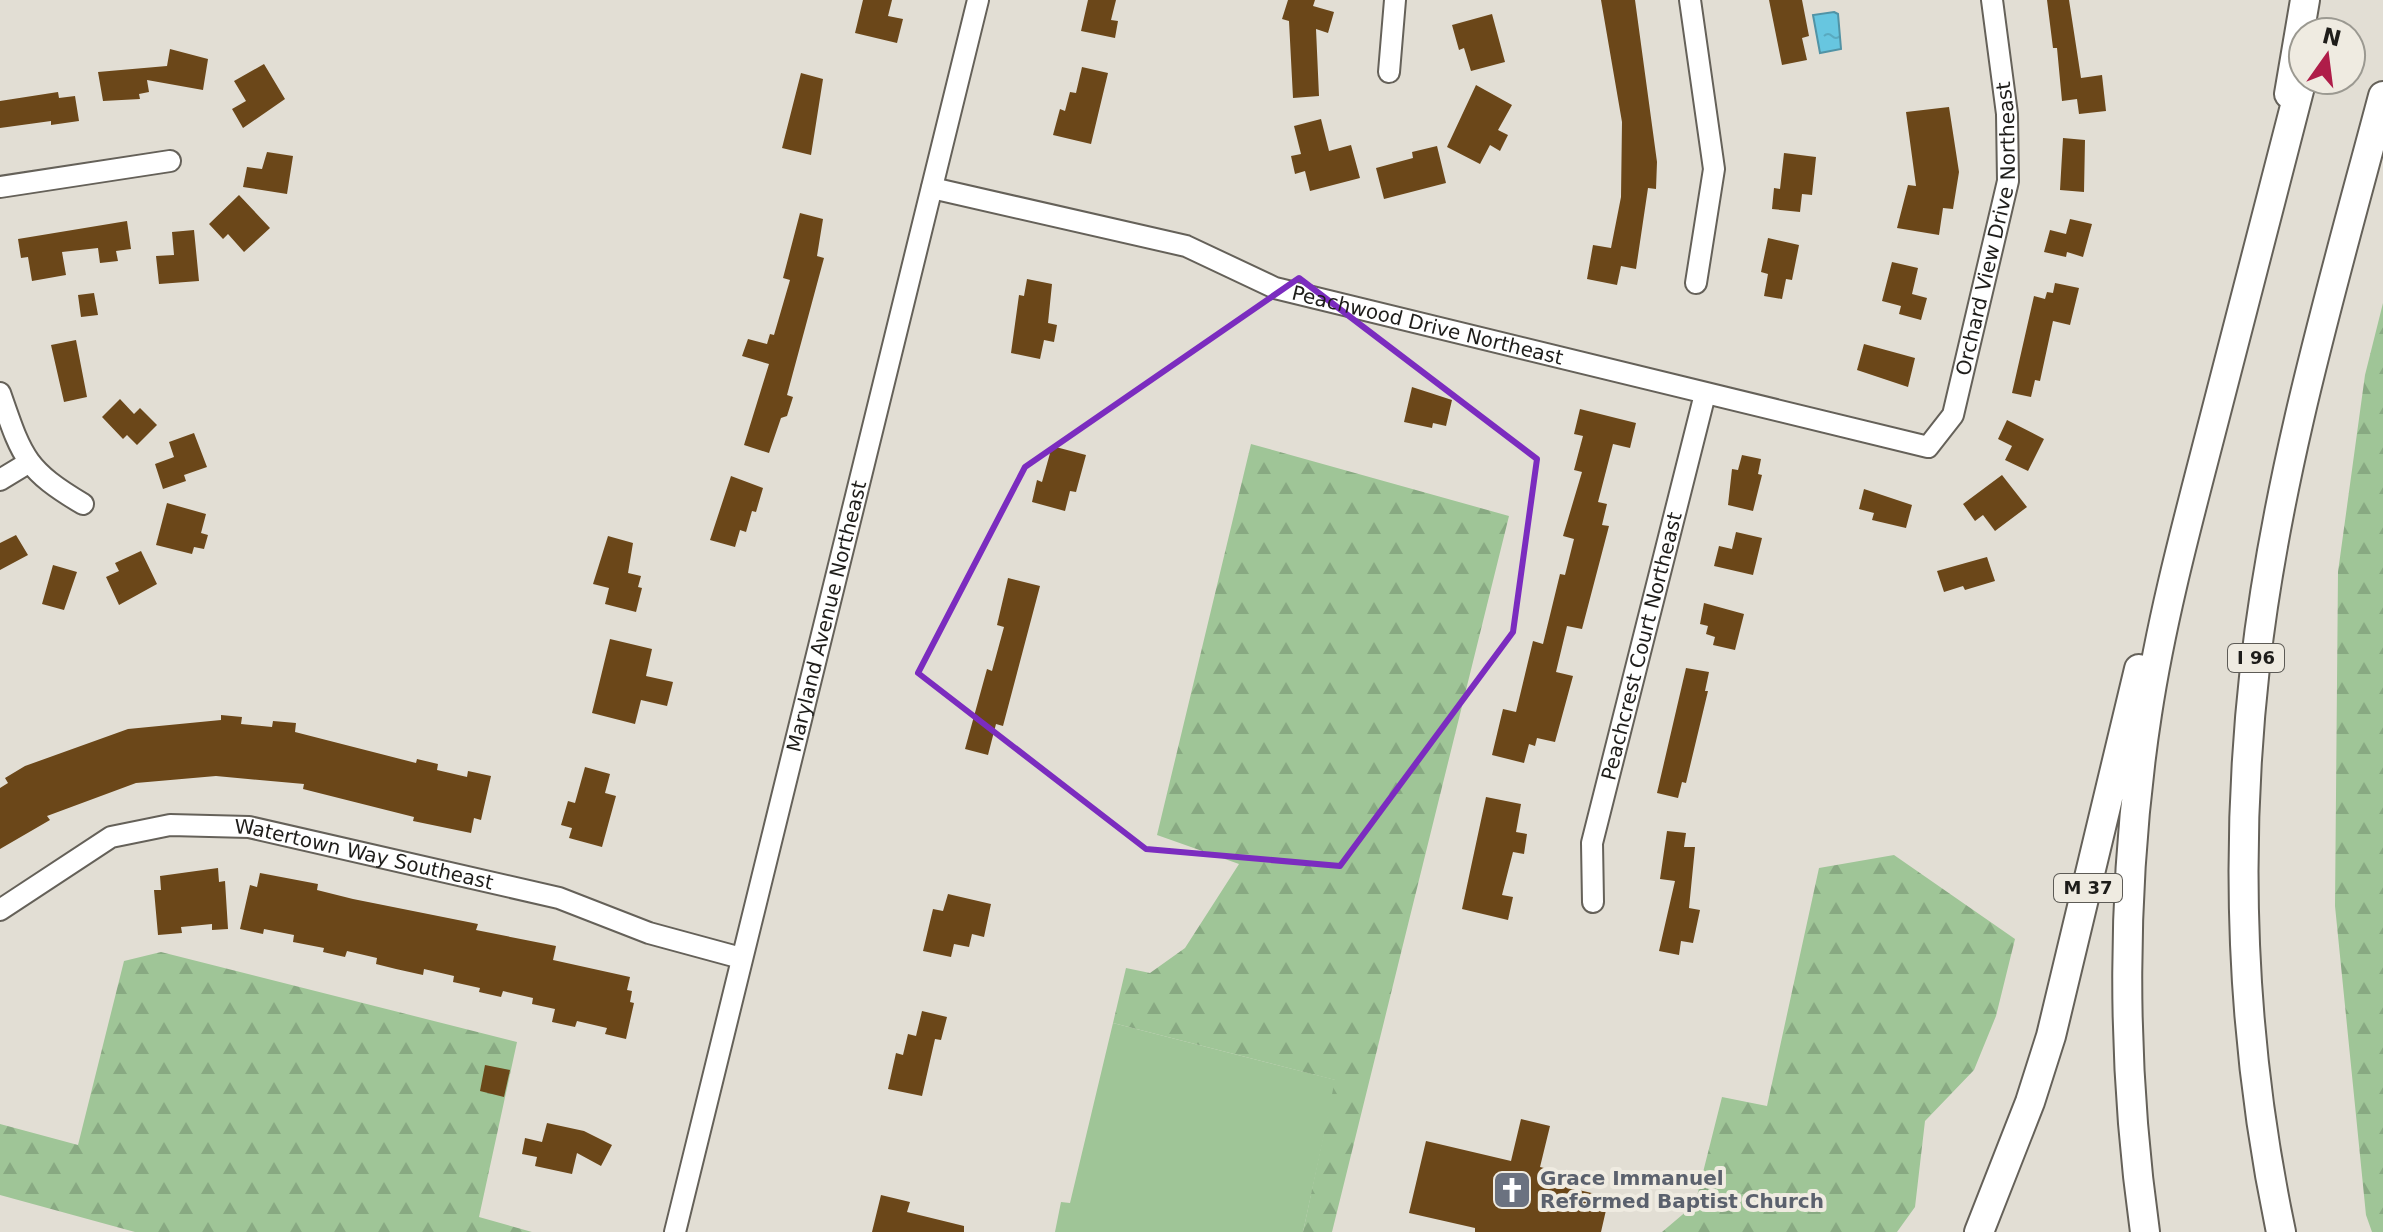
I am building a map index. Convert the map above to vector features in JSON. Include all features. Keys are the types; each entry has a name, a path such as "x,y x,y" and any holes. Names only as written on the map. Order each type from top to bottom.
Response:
{"highway":[{"path":"2268,212 2305,0"},
{"path":"2145,1232 2134,1142 2129,1053 2132,866 2146,717 2183,540 2298,96"},
{"name":"I 96","path":"2281,1232 2258,1101 2246,963 2244,838 2250,717 2268,578 2289,465 2383,96"},
{"name":"M 37","path":"1979,1232 2030,1102 2051,1036 2129,704 2183,540"}],"street":[{"name":"Maryland Avenue Northeast","path":"675,1232 978,0"},
{"path":"1389,72 1395,0"},
{"path":"1690,0 1714,169 1696,283"},
{"name":"Orchard View Drive Northeast","path":"1928,447 1953,415 2008,181 2007,114 1992,0"},
{"path":"0,187 170,161"},
{"name":"Peachwood Drive Northeast","path":"932,188 1186,246 1275,288 1928,447"},
{"path":"0,393 28,463 41,479 83,504"},
{"name":"Peachcrest Court Northeast","path":"1593,902 1592,843 1705,394"},
{"path":"0,480 28,463"},
{"name":"Watertown Way Southeast","path":"0,910 111,837 170,825 249,827 559,898 649,933 741,958"}],"highlighted area":[{"path":"1299,278 1537,459 1513,632 1340,866 1146,849 918,673 1025,467"}],"green space":[{"path":"2383,303 2383,1232 2372,1232 2366,1215 2335,906 2338,572 2365,375"},
{"path":"1251,444 1509,516 1332,1232 1303,1232 1335,1080 1113,1023 1126,968 1150,973 1185,948 1239,864 1157,835"},
{"path":"1894,855 2015,939 1996,1016 1974,1070 1925,1121 1915,1207 1897,1232 1662,1232 1695,1204 1722,1097 1767,1106 1819,868"},
{"path":"161,952 517,1042 479,1217 532,1232 135,1232 0,1195 0,1124 78,1145 124,961"},
{"path":"1113,1023 1336,1080 1303,1232 1055,1232 1061,1202 1070,1203"}],"water":[{"path":"1838,14 1841,49 1820,53 1813,15"}],"building":[{"path":"863,0 892,0 888,16 903,19 897,43 855,33"},
{"path":"1088,0 1116,0 1111,20 1118,21 1115,38 1081,31"},
{"path":"1288,0 1315,0 1313,6 1334,12 1328,33 1316,29 1319,96 1293,98 1289,21 1282,19"},
{"path":"1601,0 1635,0 1657,162 1656,189 1648,188 1636,269 1621,266 1617,285 1587,279 1593,245 1611,248 1621,197 1622,122"},
{"path":"1769,0 1802,0 1809,36 1802,38 1807,60 1782,65"},
{"path":"2047,0 2069,0 2081,78 2102,75 2106,111 2079,114 2077,99 2062,101 2057,48 2053,48"},
{"path":"1492,14 1505,62 1471,71 1464,48 1459,50 1452,25"},
{"path":"170,49 208,59 203,90 147,80 149,92 139,94 140,99 103,101 98,72 167,66"},
{"path":"264,64 285,99 243,128 232,109 246,101 234,81"},
{"path":"1082,67 1108,73 1091,144 1053,135 1060,109 1065,111 1070,92 1076,93"},
{"path":"801,73 823,79 811,155 782,148"},
{"path":"1476,85 1512,105 1498,130 1508,135 1500,151 1490,145 1480,164 1447,147"},
{"path":"58,92 59,98 75,96 79,121 51,125 51,121 0,128 0,101"},
{"path":"1949,107 1959,172 1953,209 1943,208 1939,235 1897,228 1908,185 1916,186 1906,112"},
{"path":"1321,119 1329,151 1351,145 1360,178 1310,191 1305,171 1295,174 1291,156 1301,154 1294,126"},
{"path":"2063,138 2085,140 2084,192 2060,190"},
{"path":"1437,146 1446,183 1384,199 1376,168 1413,158 1412,152"},
{"path":"267,152 293,156 287,194 243,187 247,167 262,169"},
{"path":"1784,153 1816,157 1812,195 1802,194 1800,212 1772,209 1774,188 1780,189"},
{"path":"239,195 270,228 244,252 228,234 223,239 209,224"},
{"path":"800,213 823,219 817,256 824,258 787,395 793,397 787,416 781,418 769,453 744,445 769,364 742,356 748,339 767,344 770,334 774,335 790,280 783,278"},
{"path":"2070,219 2092,224 2083,257 2067,252 2066,257 2044,252 2050,230 2066,234"},
{"path":"127,221 131,249 116,251 118,261 100,263 98,248 62,252 66,275 32,281 28,257 21,258 18,239"},
{"path":"194,230 199,281 159,284 156,256 174,255 172,232"},
{"path":"1768,238 1799,245 1792,280 1786,279 1782,299 1764,296 1768,274 1761,272"},
{"path":"1892,262 1918,268 1912,294 1927,298 1921,320 1899,314 1901,306 1882,301"},
{"path":"1027,279 1052,284 1048,323 1057,325 1054,342 1044,340 1040,359 1011,353 1019,295 1024,296"},
{"path":"2055,283 2079,288 2070,325 2053,321 2040,381 2035,380 2031,397 2012,393 2034,296 2045,299 2047,292 2053,293"},
{"path":"94,293 98,315 81,317 78,295"},
{"path":"76,340 87,397 64,402 51,345"},
{"path":"1864,344 1915,358 1908,387 1857,370"},
{"path":"1412,387 1452,400 1446,426 1433,423 1432,428 1404,422"},
{"path":"120,399 134,414 140,408 157,425 137,445 127,435 123,439 102,417"},
{"path":"1580,409 1636,423 1630,448 1613,444 1598,502 1607,504 1602,525 1609,526 1582,629 1567,626 1556,672 1573,676 1555,742 1537,738 1535,746 1529,744 1524,763 1492,755 1503,709 1516,712 1533,641 1543,644 1560,574 1565,575 1574,539 1563,536 1582,472 1574,470 1583,436 1574,434"},
{"path":"2007,420 2044,439 2028,471 2005,460 2012,446 1998,439"},
{"path":"194,433 207,467 184,475 186,481 163,489 155,464 174,457 169,442"},
{"path":"1052,446 1086,455 1076,492 1070,491 1065,511 1032,502 1037,480 1042,482"},
{"path":"1742,455 1761,459 1758,474 1762,475 1753,511 1728,505 1732,469 1738,470"},
{"path":"2002,475 2027,507 1995,531 1983,515 1975,521 1963,504"},
{"path":"731,476 763,488 756,512 752,511 746,532 740,530 735,547 710,540"},
{"path":"1864,489 1912,505 1906,528 1872,520 1874,513 1859,509"},
{"path":"167,503 206,514 201,533 208,535 204,549 194,547 192,554 156,545"},
{"path":"1736,532 1762,538 1753,575 1714,566 1719,546 1732,549"},
{"path":"16,535 28,555 0,570 0,543"},
{"path":"608,536 633,543 628,573 641,576 638,587 642,588 636,612 605,604 609,588 593,584"},
{"path":"141,551 157,584 119,605 106,577 119,571 115,563"},
{"path":"1987,557 1995,581 1965,590 1963,586 1944,592 1937,571"},
{"path":"53,565 77,572 64,610 42,604"},
{"path":"1008,578 1040,586 1003,726 996,724 988,755 965,749 987,669 992,671 1004,627 997,625"},
{"path":"1704,603 1744,614 1735,650 1713,645 1715,637 1706,634 1708,626 1700,624"},
{"path":"610,639 652,649 646,676 673,682 667,706 641,700 635,724 592,713"},
{"path":"1686,668 1709,672 1705,691 1708,691 1686,783 1682,782 1678,798 1657,793"},
{"path":"221,715 242,717 241,724 272,727 273,721 296,723 295,732 416,763 417,759 438,764 437,770 467,777 468,771 491,776 481,820 474,818 471,833 413,821 414,817 303,789 304,784 216,776 136,783 47,816 50,820 0,849 0,788 8,783 5,778 25,766 128,729 221,720"},
{"path":"585,767 610,774 605,793 616,796 602,847 569,838 572,828 561,825 568,801 575,803"},
{"path":"1486,797 1521,804 1516,832 1527,834 1524,854 1513,852 1502,895 1513,897 1508,920 1462,909"},
{"path":"1667,831 1686,833 1684,847 1695,847 1689,908 1700,910 1693,943 1681,941 1679,955 1659,951 1675,881 1660,879"},
{"path":"218,868 219,882 225,881 228,929 212,930 212,924 181,927 182,933 158,935 154,890 161,890 160,876"},
{"path":"260,873 318,884 317,890 353,899 478,924 476,930 556,946 553,960 630,977 627,990 632,991 630,1002 634,1003 626,1039 605,1034 607,1028 577,1021 575,1027 552,1022 555,1009 532,1004 533,998 503,991 501,997 479,992 480,988 453,982 454,976 424,969 423,975 396,969 376,964 377,958 347,951 345,957 323,952 324,948 293,942 294,935 264,929 263,934 240,929 250,885 257,887"},
{"path":"948,894 991,904 984,937 972,934 969,947 954,944 951,957 923,951 933,909 943,911"},
{"path":"922,1011 947,1017 941,1040 935,1039 922,1096 888,1089 896,1053 903,1055 908,1034 916,1036"},
{"path":"485,1065 510,1070 504,1097 480,1091"},
{"path":"1521,1119 1550,1126 1540,1167 1560,1172 1557,1185 1609,1197 1601,1232 1475,1232 1475,1228 1409,1213 1426,1141 1511,1161"},
{"path":"547,1123 584,1131 612,1145 601,1166 577,1153 572,1174 535,1166 537,1157 522,1154 525,1138 542,1142"},
{"path":"881,1195 910,1202 907,1212 964,1226 964,1232 872,1232"}],"place":[{"name":"Grace Immanuel Reformed Baptist Church","path":"1512,1190"}]}
